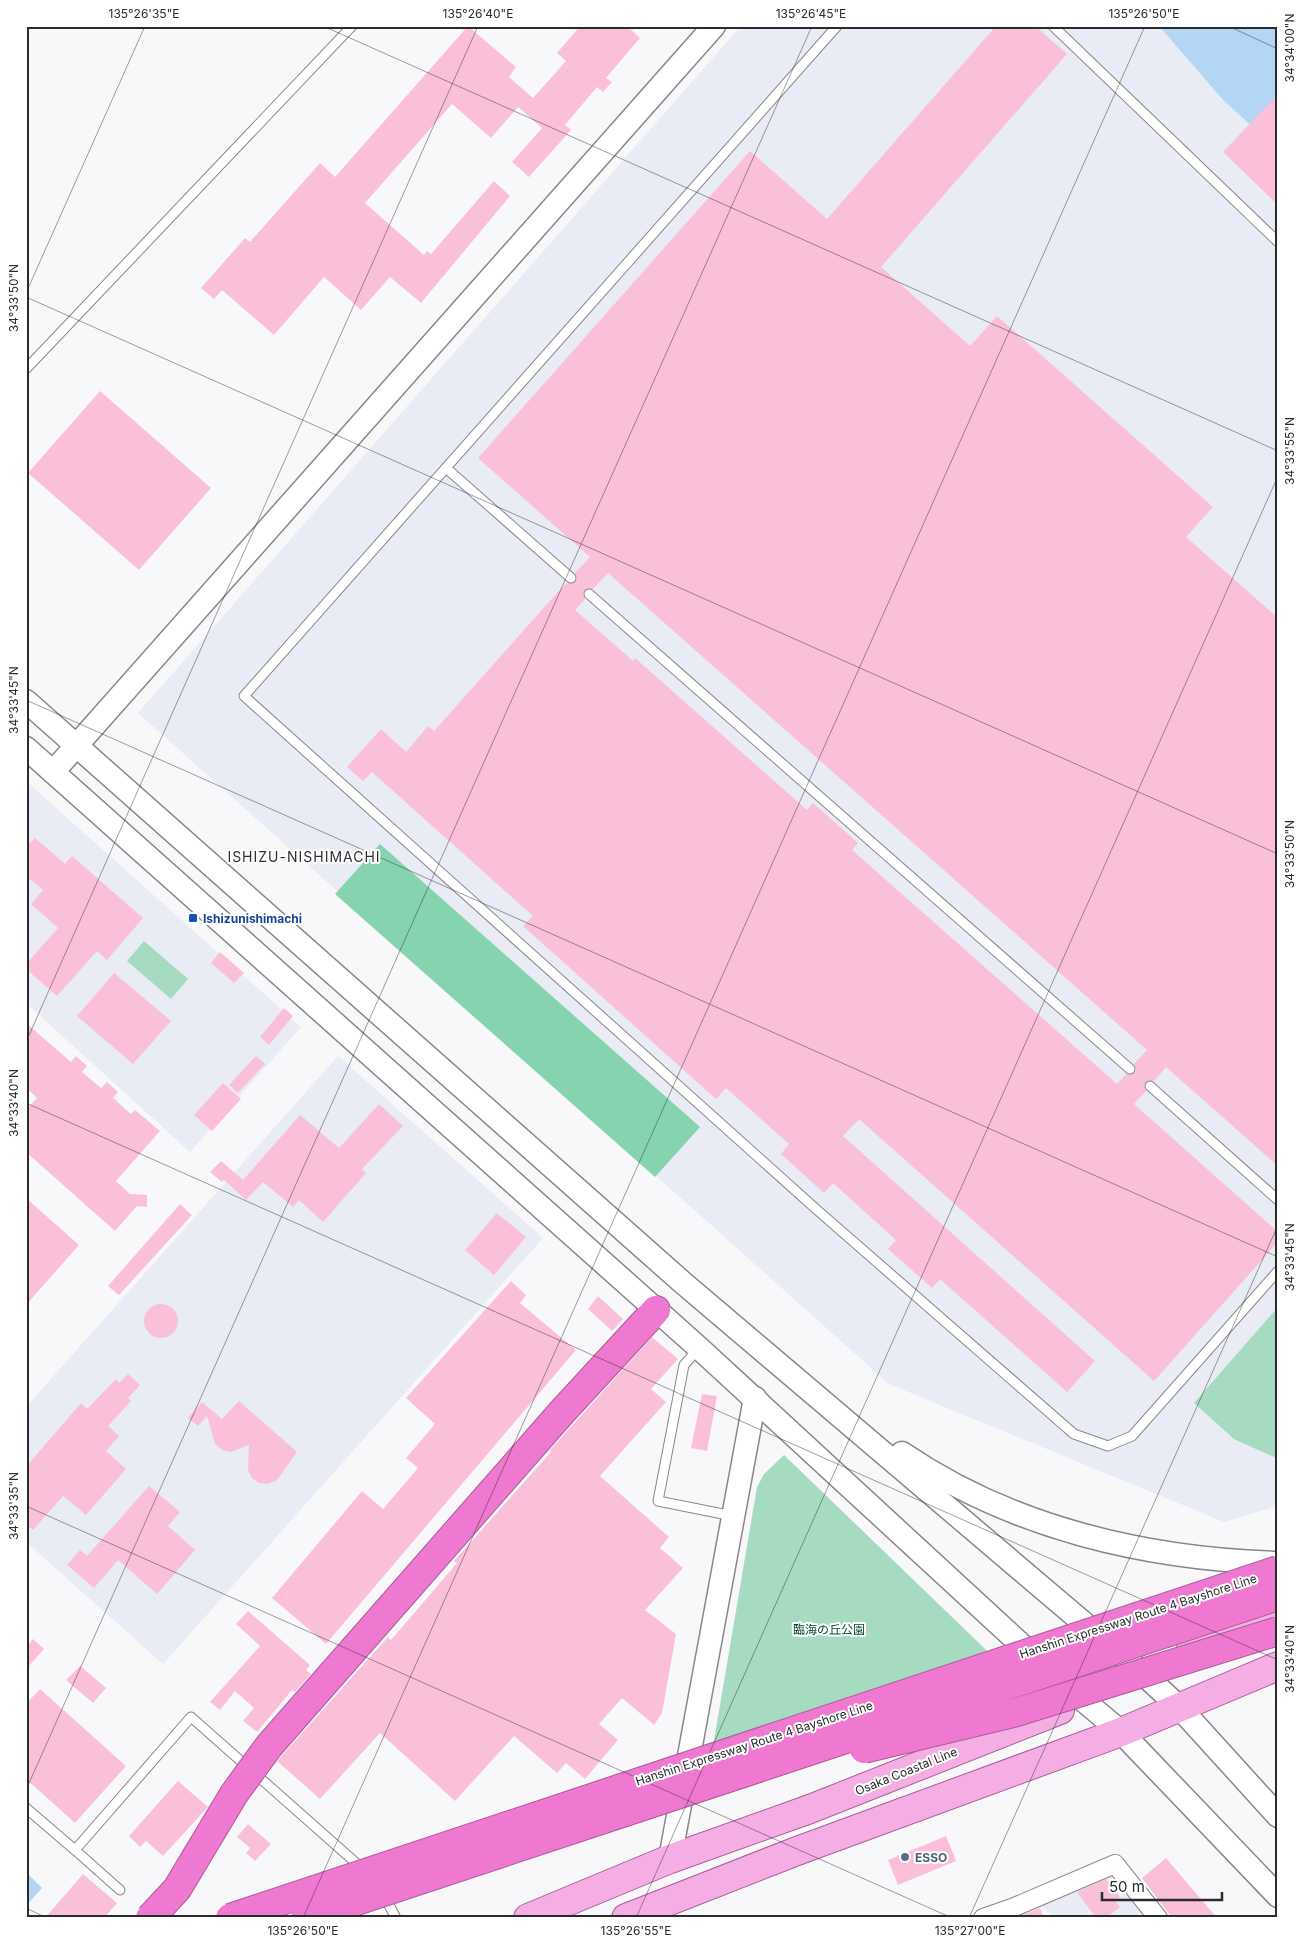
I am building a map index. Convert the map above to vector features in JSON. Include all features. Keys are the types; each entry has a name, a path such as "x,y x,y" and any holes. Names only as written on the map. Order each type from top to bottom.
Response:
{"highway":[{"path":"150,1918 177,1889 234,1794 269,1746 562,1412 656,1310"},
{"name":"Hanshin Expressway Route 4 Bayshore Line","path":"230,1918 1278,1570"},
{"name":"Hanshin Expressway Route 4 Bayshore Line","path":"305,1918 1278,1596"},
{"path":"474,1862 514,1852 739,1780 1017,1712 1278,1632"}],"main road":[{"name":"Osaka Coastal Line","path":"528,1918 670,1859 810,1809 1082,1701 1139,1670 1278,1610"},
{"path":"626,1918 797,1851 1120,1732 1278,1666"}],"street":[{"path":"53,772 714,26"},
{"path":"26,701 682,1282 1139,1670 1179,1708 1278,1816"},
{"path":"26,748 755,1398 1082,1701 1120,1732 1278,1896"},
{"path":"656,1310 682,1282"},
{"path":"800,1384 922,1467 990,1501 1034,1519 1097,1539 1148,1551 1236,1562 1278,1563"},
{"path":"670,1859 755,1398"},
{"path":"983,1918 1012,1908 1115,1864 1158,1918"}],"lane":[{"path":"26,369 352,26"},
{"path":"837,26 244,696 816,1210 1074,1434 1108,1446 1132,1436 1278,1271"},
{"path":"1053,26 1278,242"},
{"path":"446,468 571,578"},
{"path":"589,594 1130,1069"},
{"path":"1150,1086 1278,1200"},
{"path":"699,1348 684,1365 658,1501 733,1516"},
{"path":"75,1850 191,1717 361,1867 390,1903 396,1918"},
{"path":"26,1808 120,1890"}],"shaded area":[{"path":"741,26 1159,26 1223,100 1278,150 1278,1506 1224,1522 889,1384 138,713"},
{"path":"26,781 301,1027 190,1152 26,1003"},
{"path":"338,1056 543,1238 163,1664 26,1542 26,1407"},
{"path":"1113,1868 1151,1918 1053,1918 1040,1902"}],"green space":[{"path":"380,844 700,1127 655,1177 335,894"},
{"path":"144,941 188,979 171,999 127,961"},
{"path":"1278,1307 1278,1459 1234,1439 1194,1403"},
{"name":"臨海の丘公園","path":"784,1455 1007,1670 710,1764 757,1487 764,1474"}],"water":[{"path":"1159,26 1278,26 1278,150 1223,100"},
{"path":"29,1875 42,1888 26,1906 26,1878"}],"building":[{"path":"468,26 516,67 509,77 533,98 566,61 557,53 580,26 627,26 640,38 606,78 612,82 603,92 597,87 565,125 571,130 529,177 512,162 542,128 518,107 491,138 452,104 365,203 424,255 427,251 431,254 494,181 510,196 421,303 390,277 361,310 324,277 274,335 222,290 214,299 201,288 245,238 250,242 320,163 335,177"},
{"path":"996,26 1035,26 1067,54 881,267 970,346 997,316 1213,507 1186,537 1278,618 1278,1166 1166,1067 1154,1081 1146,1082 1144,1085 1146,1091 1134,1104 1278,1232 1278,1242 1154,1381 859,1119 843,1136 1095,1361 1067,1392 940,1279 932,1288 888,1249 896,1240 833,1183 824,1193 781,1154 789,1144 726,1088 716,1099 523,926 533,916 372,772 363,781 347,767 381,729 406,752 428,726 434,731 556,594 567,583 575,582 577,579 575,573 590,557 478,458 750,151 827,219","holes":["608,573 1147,1050 1134,1064 1136,1070 1134,1073 1126,1074 1117,1084 852,850 858,843 813,803 807,810 635,658 633,661 575,610 585,599 583,593 585,590 593,589"]},
{"path":"1278,94 1278,205 1223,152"},
{"path":"100,391 211,488 139,570 28,473"},
{"path":"35,838 65,864 72,856 143,918 107,960 97,951 57,996 26,969 26,964 58,928 31,904 43,890 26,876 26,847"},
{"path":"220,952 244,973 234,983 211,963"},
{"path":"114,973 171,1021 133,1064 77,1016"},
{"path":"284,1008 293,1016 269,1045 260,1037"},
{"path":"26,1023 71,1062 76,1056 87,1066 82,1072 101,1088 107,1082 118,1092 113,1098 131,1114 135,1110 160,1131 116,1181 130,1194 147,1195 147,1207 137,1206 115,1231 26,1152 26,1110 37,1098 26,1087"},
{"path":"256,1056 265,1064 238,1093 229,1085"},
{"path":"223,1083 241,1099 212,1131 194,1115"},
{"path":"379,1104 403,1126 362,1169 366,1173 323,1222 299,1200 293,1207 263,1182 246,1200 224,1180 222,1182 210,1172 221,1161 243,1180 300,1115 339,1148"},
{"path":"26,1198 79,1245 26,1305"},
{"path":"180,1204 192,1215 119,1295 108,1286"},
{"path":"497,1213 526,1237 494,1275 465,1250"},
{"path":"511,1281 526,1295 520,1303 576,1350 326,1644 272,1598 362,1491 383,1509 418,1468 406,1458 435,1424 406,1398"},
{"path":"598,1296 623,1319 612,1331 588,1309"},
{"path":"161,1304 168,1305 173,1309 177,1314 177,1328 173,1333 168,1337 161,1338 154,1337 149,1333 145,1328 144,1321 145,1314 149,1309 154,1305"},
{"path":"652,1337 678,1359 651,1389 666,1402 600,1476 669,1537 660,1548 683,1568 645,1610 676,1634 662,1713 654,1725 622,1698 599,1724 618,1740 585,1779 566,1763 557,1773 514,1736 455,1801 380,1733 320,1799 277,1761 388,1637 391,1640 457,1563 454,1561 551,1452 550,1450"},
{"path":"128,1374 140,1385 128,1398 131,1401 108,1426 119,1436 106,1451 126,1469 86,1515 63,1496 33,1530 26,1524 26,1467 81,1403 87,1409 116,1379 119,1383"},
{"path":"702,1394 717,1396 707,1451 691,1448"},
{"path":"239,1401 297,1452 277,1480 268,1484 259,1483 252,1478 248,1470 249,1445 231,1452 222,1450 215,1444 207,1416 198,1426 188,1418 202,1402 222,1419"},
{"path":"149,1486 180,1512 168,1526 195,1550 157,1594 118,1560 94,1588 67,1565 80,1550 87,1556"},
{"path":"248,1611 310,1665 306,1670 311,1674 295,1692 292,1690 257,1732 243,1721 254,1708 235,1691 220,1710 210,1702 260,1646 236,1624"},
{"path":"33,1639 44,1649 26,1669 26,1647"},
{"path":"80,1666 106,1688 93,1703 66,1680"},
{"path":"40,1689 126,1766 75,1823 26,1779 26,1704"},
{"path":"178,1781 208,1807 163,1856 146,1841 140,1847 129,1836"},
{"path":"248,1824 271,1844 255,1861 246,1853 250,1848 237,1837"},
{"path":"946,1836 956,1861 898,1885 888,1860"},
{"path":"1166,1858 1217,1918 1172,1918 1142,1878"},
{"path":"83,1874 117,1903 104,1918 45,1918"},
{"path":"1106,1879 1120,1897 1115,1901 1120,1907 1106,1918 1096,1918 1077,1892"},
{"path":"1040,1908 1044,1918 1016,1918"}],"place":[{"name":"Ishizunishimachi","path":"193,918"},
{"name":"ESSO","path":"905,1857"}],"district":[{"name":"ISHIZU-NISHIMACHI","path":"304,856"}]}
